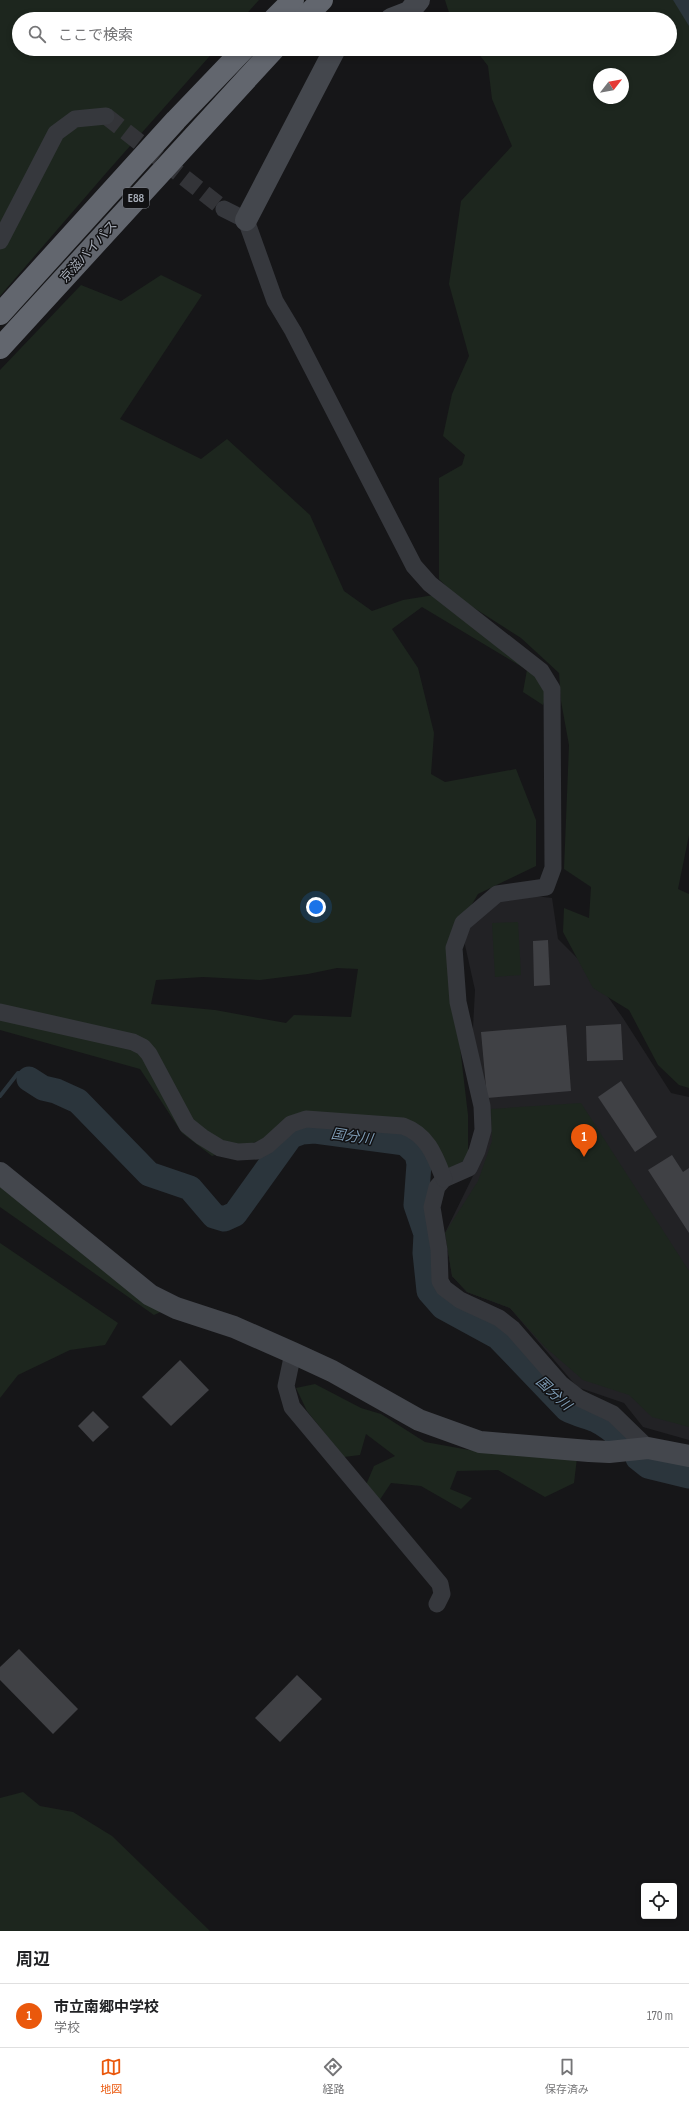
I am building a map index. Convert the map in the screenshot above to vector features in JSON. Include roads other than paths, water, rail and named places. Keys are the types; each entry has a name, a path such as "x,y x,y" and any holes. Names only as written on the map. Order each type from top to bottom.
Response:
{"highway":[{"path":"281,12 292,0"},
{"path":"311,12 322,0"},
{"name":"京滋バイパス","path":"0,314 176,120 237,56"},
{"name":"京滋バイパス","path":"0,348 268,56"}],"street":[{"path":"409,12 419,0"},
{"path":"246,220 331,56"},
{"path":"0,241 56,133 75,119 106,116"},
{"path":"224,209 246,220 275,300 293,331 414,566 430,584 541,671 552,690 553,868 546,887 496,894 463,923 454,948 458,1002 482,1106 482,1130 477,1151 469,1168 444,1179 436,1187 432,1207 439,1250 440,1280 444,1288 460,1300 499,1318 513,1329 561,1384 579,1398 613,1414 648,1448"},
{"path":"0,1012 118,1038 143,1047 149,1054 186,1125 220,1148 238,1152 257,1151 268,1145 291,1124 306,1119 403,1126 416,1131 426,1143 436,1159 444,1179"},
{"path":"0,1173 150,1295 176,1308 234,1327 332,1371 419,1420 480,1442 609,1452 648,1448 689,1456"},
{"path":"293,1353 286,1386 292,1407 440,1584 442,1594 437,1604"}],"waterway":[{"name":"国分川","path":"0,1096 18,1073 24,1073 29,1079"},
{"name":"国分川","path":"29,1079 43,1088 56,1091 78,1101 149,1174 190,1188 214,1216 224,1219 235,1214 291,1136 302,1132 315,1131 405,1143 417,1154 419,1164 416,1205 426,1234 425,1253 429,1291 443,1307 498,1337 567,1409 600,1422 625,1441"},
{"name":"国分川","path":"638,1458 648,1466 689,1476"}],"tunnel":[{"path":"106,116 224,209"}],"place":[{"name":"市立南郷中学校","path":"584,1157"}]}
